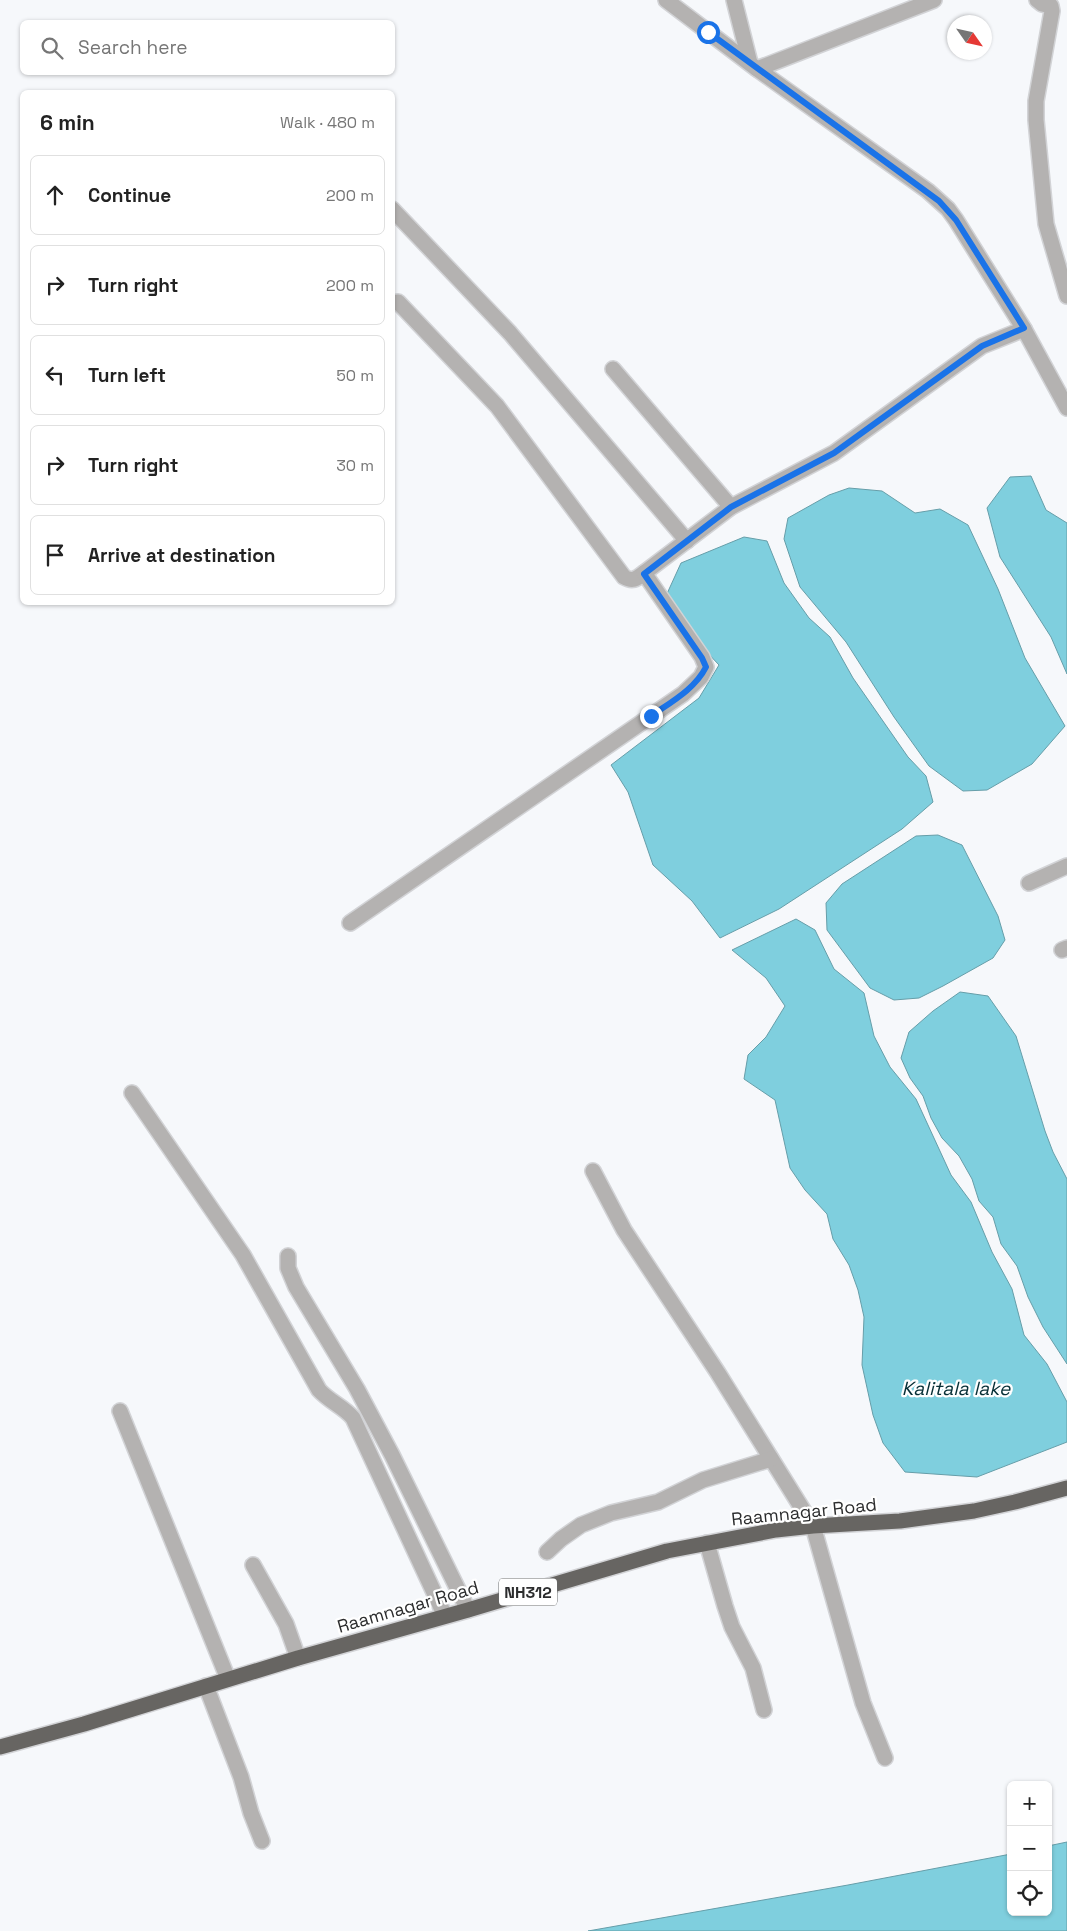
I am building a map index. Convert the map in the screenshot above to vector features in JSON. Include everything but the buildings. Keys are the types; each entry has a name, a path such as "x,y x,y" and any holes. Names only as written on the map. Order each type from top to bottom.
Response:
{"highway":[{"name":"Raamnagar Road","path":"0,1747 84,1724 298,1658 468,1610 615,1565 707,1542 813,1526 938,1517 1015,1502 1067,1488"}],"street":[{"path":"666,0 928,191 944,205 956,220 1024,328 1067,408"},
{"path":"734,0 754,66"},
{"path":"754,66 934,0"},
{"path":"1037,0 1042,4 1051,6 1052,11 1036,101 1036,120 1046,224 1067,296"},
{"path":"395,212 510,333 687,541"},
{"path":"398,302 497,406 624,577 630,580 634,580 644,574 731,507 834,453 982,346 1024,328"},
{"path":"613,369 731,507"},
{"path":"350,924 683,694 701,677 706,667 702,658 644,574"},
{"path":"1029,883 1067,866"},
{"path":"132,1092 243,1255 319,1390 328,1400 348,1412 353,1418 445,1616"},
{"path":"593,1171 624,1230 813,1526 863,1703 885,1758"},
{"path":"288,1256 288,1268 296,1287 357,1389 388,1447 468,1610"},
{"path":"120,1411 228,1679"},
{"path":"546,1552 581,1525 611,1513 663,1500 703,1480 771,1459"},
{"path":"707,1542 732,1627 753,1668 764,1710"},
{"path":"253,1565 286,1624 298,1658"},
{"path":"206,1686 241,1778 251,1813 262,1841"}],"water":[{"path":"1031,476 1046,510 1067,523 1067,674 1051,637 1000,557 987,508 1010,477"},
{"path":"849,488 882,491 915,513 940,509 968,525 998,589 1025,658 1065,726 1032,764 987,790 963,791 929,766 894,717 846,642 800,587 784,539 788,518 829,495"},
{"path":"744,537 767,541 784,583 809,618 830,637 853,678 908,757 926,776 933,802 902,829 779,909 720,938 692,901 653,865 628,792 611,765 699,698 719,665 688,632 665,598 681,563"},
{"path":"938,835 962,845 998,916 1005,940 993,958 943,986 919,998 894,1000 870,988 827,930 826,903 842,884 916,836"},
{"name":"Kalitala lake","path":"796,919 815,930 834,969 864,993 874,1036 890,1067 916,1099 951,1175 971,1202 992,1252 1012,1289 1024,1335 1047,1364 1067,1402 1067,1442 977,1477 905,1472 883,1443 873,1415 862,1365 864,1317 858,1290 849,1265 833,1239 827,1214 805,1190 790,1168 775,1100 744,1079 748,1055 766,1037 785,1006 766,978 732,950"},
{"path":"960,992 988,996 1016,1036 1045,1131 1067,1179 1067,1364 1043,1327 1028,1297 1017,1266 1001,1244 993,1217 979,1201 972,1179 959,1156 942,1138 931,1118 923,1096 910,1078 901,1058 909,1032 933,1011"},
{"path":"1067,1842 1067,1931 588,1931 1007,1855 1007,1916 1052,1916 1052,1845"}],"route":[{"path":"651,716 683,694 701,677 706,667 702,658 644,574 731,507 834,453 982,346 1024,328 948,209 928,191 708,32"}]}
